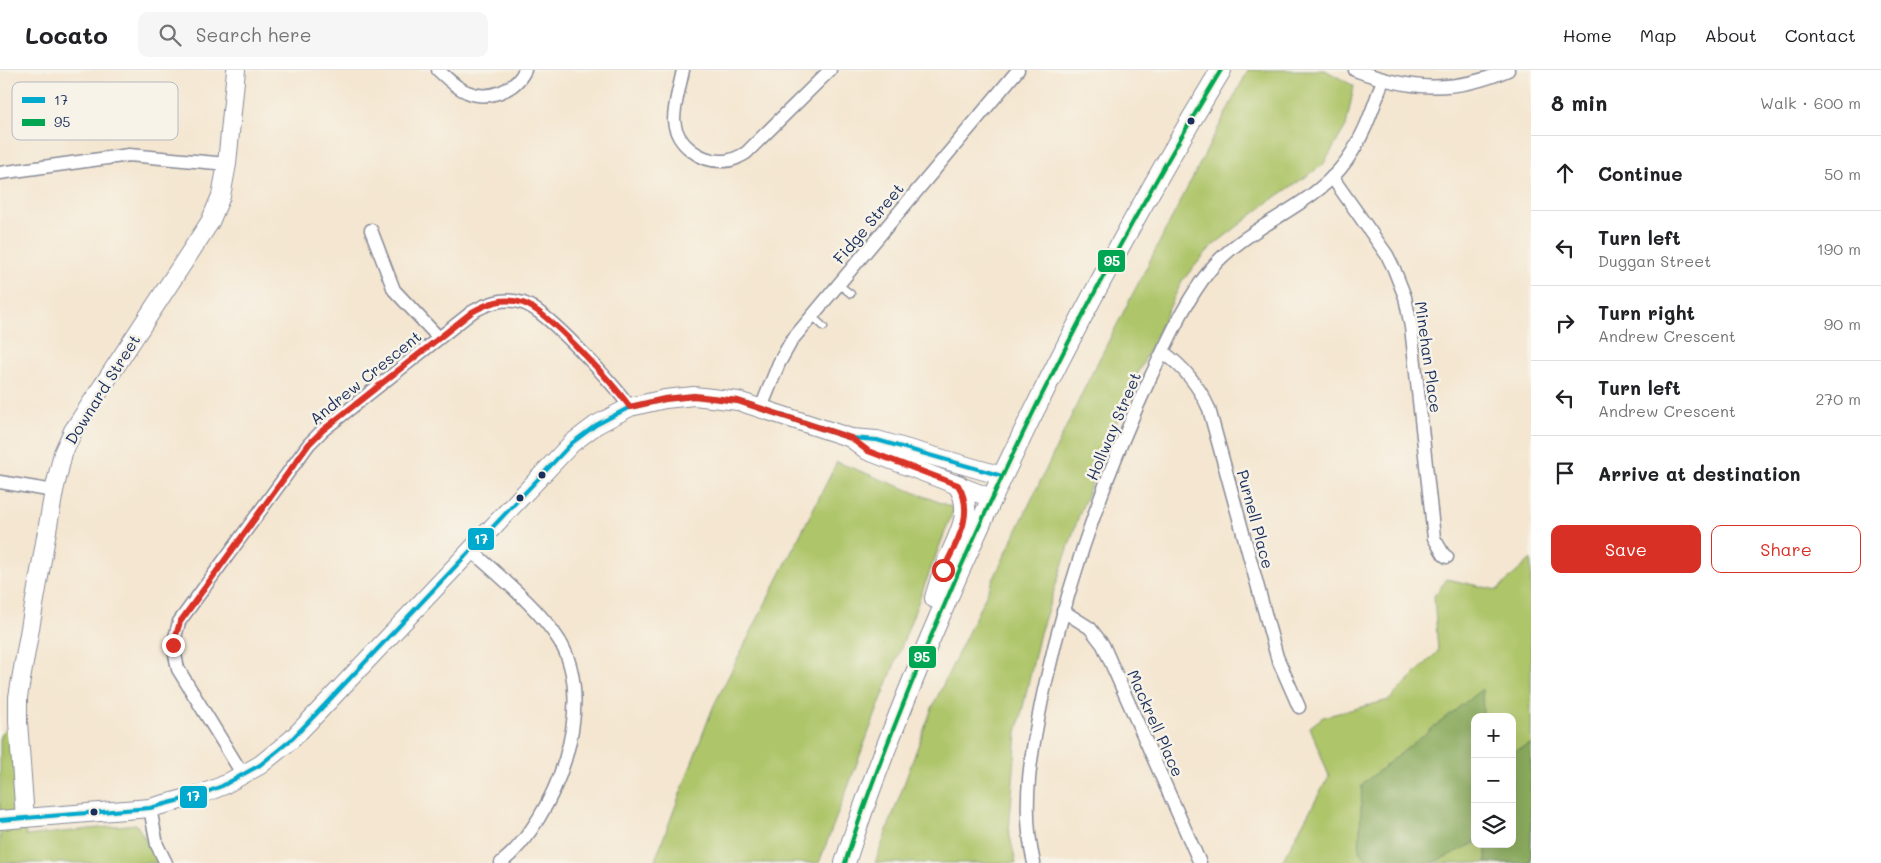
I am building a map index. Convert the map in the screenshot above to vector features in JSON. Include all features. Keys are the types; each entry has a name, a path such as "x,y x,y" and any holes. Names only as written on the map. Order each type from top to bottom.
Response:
{"main road":[{"path":"844,863 886,746 991,498 1125,238 1190,121 1221,70"},
{"path":"932,634 934,603 943,570 966,517 966,505 958,485"}],"street":[{"name":"Downard Street","path":"26,818 18,722 18,697 54,491 63,453 73,431 210,222 221,196 227,164 236,70"},
{"path":"438,70 453,84 467,92 482,96 505,91 518,81 525,70"},
{"path":"683,70 674,122 679,136 688,149 701,158 724,161 732,160 746,153 830,70"},
{"name":"Fidge Street","path":"761,408 779,363 792,340 1018,70"},
{"path":"1355,70 1383,80 1422,87 1441,87 1480,81 1508,70"},
{"name":"Hollway Street","path":"1034,863 1027,815 1028,779 1037,723 1063,611 1083,544 1133,415 1192,297 1218,261 1240,241 1332,177 1357,145 1383,80"},
{"path":"0,173 129,155 227,164"},
{"name":"Minehan Place","path":"1332,177 1387,255 1405,297 1411,327 1434,538 1447,557"},
{"path":"371,230 394,290 440,338"},
{"name":"Andrew Crescent","path":"243,775 178,669 173,645 180,622 309,444 323,430 472,312 487,303 504,300 522,302 544,316 617,389 630,407"},
{"name":"Purnell Place","path":"1163,352 1191,377 1210,409 1277,657 1299,706"},
{"path":"0,820 150,808 176,803 243,775 266,761 292,740 572,443 596,425 630,407 665,399 694,396 724,398 761,408 851,438 877,440 1002,476"},
{"path":"851,438 868,451 991,498"},
{"path":"0,482 54,491"},
{"path":"471,550 545,620 560,641 570,665 575,689 574,725 559,775 546,808 530,833 501,863"},
{"name":"Mackrell Place","path":"1063,611 1090,628 1103,645 1200,863"},
{"path":"150,808 157,845 166,863"}],"lane":[{"path":"838,284 851,294"},
{"path":"812,316 824,327"}],"green space":[{"path":"1248,70 1325,70 1354,86 1346,126 1323,165 1270,201 1211,247 1182,281 1130,390 1080,512 1040,633 1017,733 1009,832 1016,863 875,863 932,708 1088,381"},
{"path":"837,462 954,508 819,863 654,863 713,707"},
{"path":"1531,559 1531,863 1281,863 1329,776 1310,727 1323,717 1389,700 1438,651 1434,596 1447,579 1497,590"},
{"path":"1482,689 1483,713 1471,713 1471,845 1432,863 1369,863 1359,851 1362,784"},
{"path":"9,727 26,836 136,824 160,863 0,863 0,735"},
{"path":"1531,744 1531,863 1486,863 1486,848 1516,848 1516,750"}],"transit line":[{"name":"95","path":"845,863 904,701 958,574 1026,426 1139,210 1221,70"},
{"name":"17","path":"0,820 150,808 199,795 222,786 260,765 292,739 572,443 596,425 630,407 665,399 694,396 738,401 851,438 877,440 1002,476"}],"route":[{"path":"173,645 176,629 180,622 309,444 323,430 472,312 487,303 504,300 522,302 544,316 617,389 630,407 665,399 694,396 738,401 851,438 868,451 958,485 966,505 966,517 943,570"}]}
